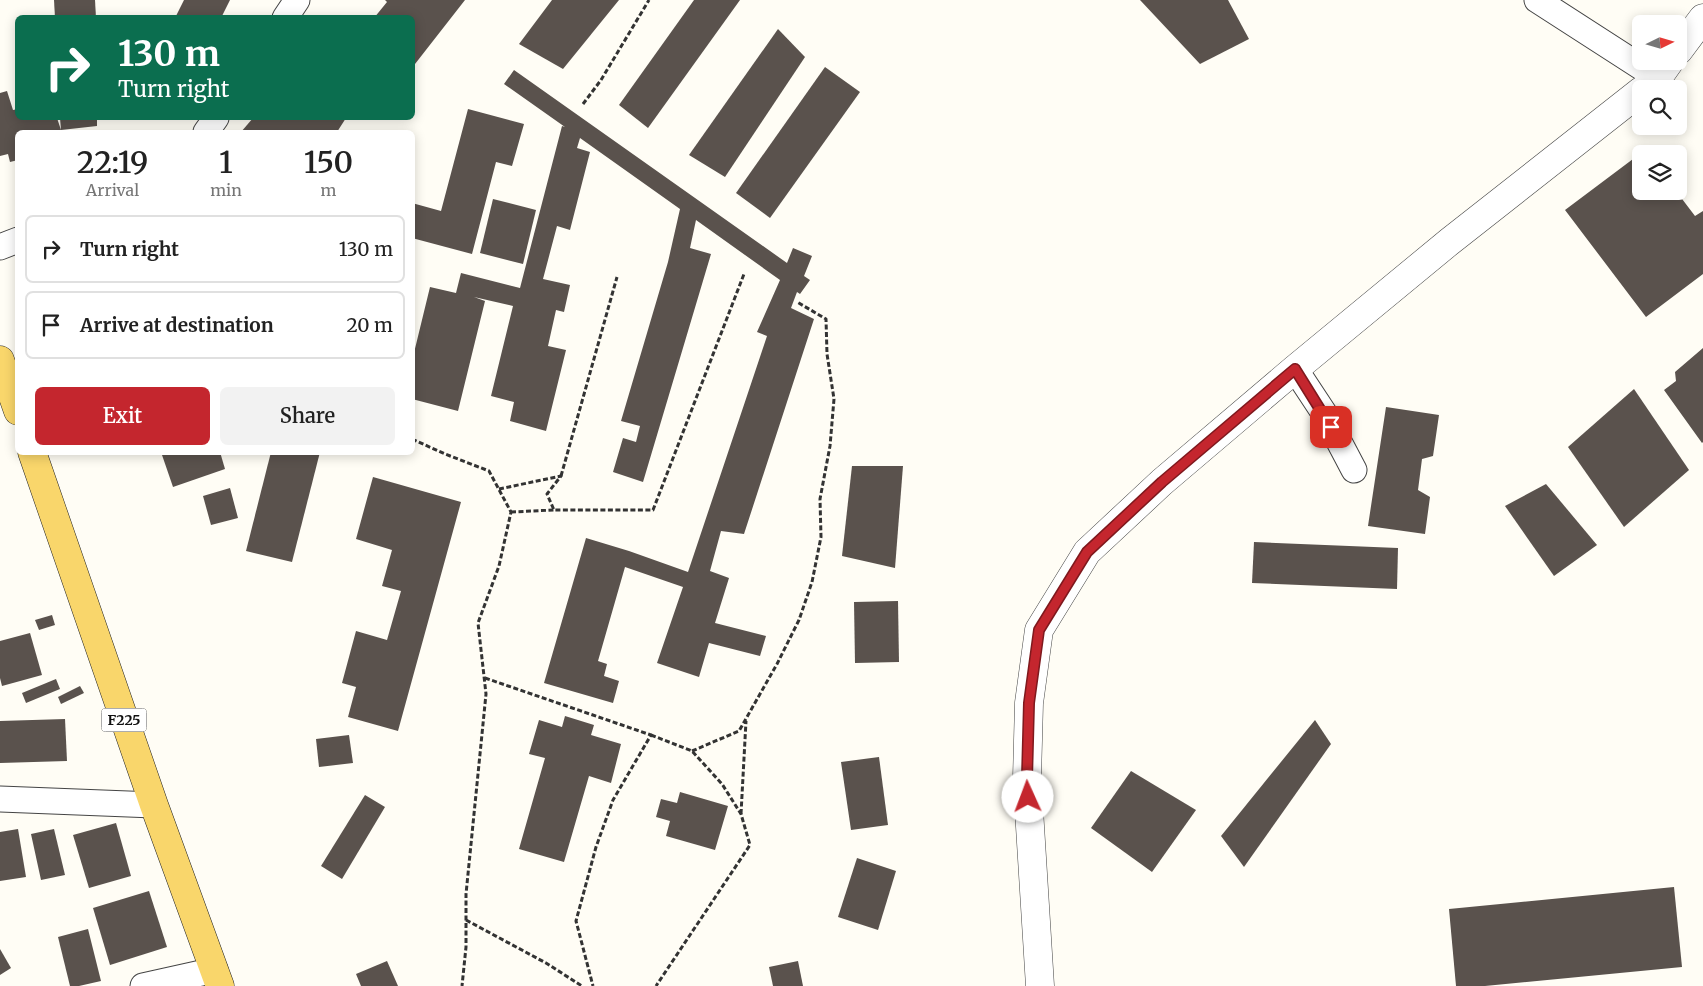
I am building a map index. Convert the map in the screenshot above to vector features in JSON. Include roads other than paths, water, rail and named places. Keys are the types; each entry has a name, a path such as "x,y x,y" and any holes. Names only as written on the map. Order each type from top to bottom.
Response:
{"main road":[{"path":"0,360 15,402"},
{"name":"F225","path":"33,455 154,805 217,978"}],"street":[{"path":"287,15 297,0"},
{"path":"1537,0 1653,80"},
{"path":"1688,38 1703,18"},
{"path":"1040,986 1027,778 1029,703 1039,630 1087,552 1162,482 1295,369 1449,242 1632,97"},
{"path":"0,247 15,241"},
{"path":"1295,369 1324,413 1354,470"},
{"path":"0,800 154,805"},
{"path":"143,986 217,978"}]}
